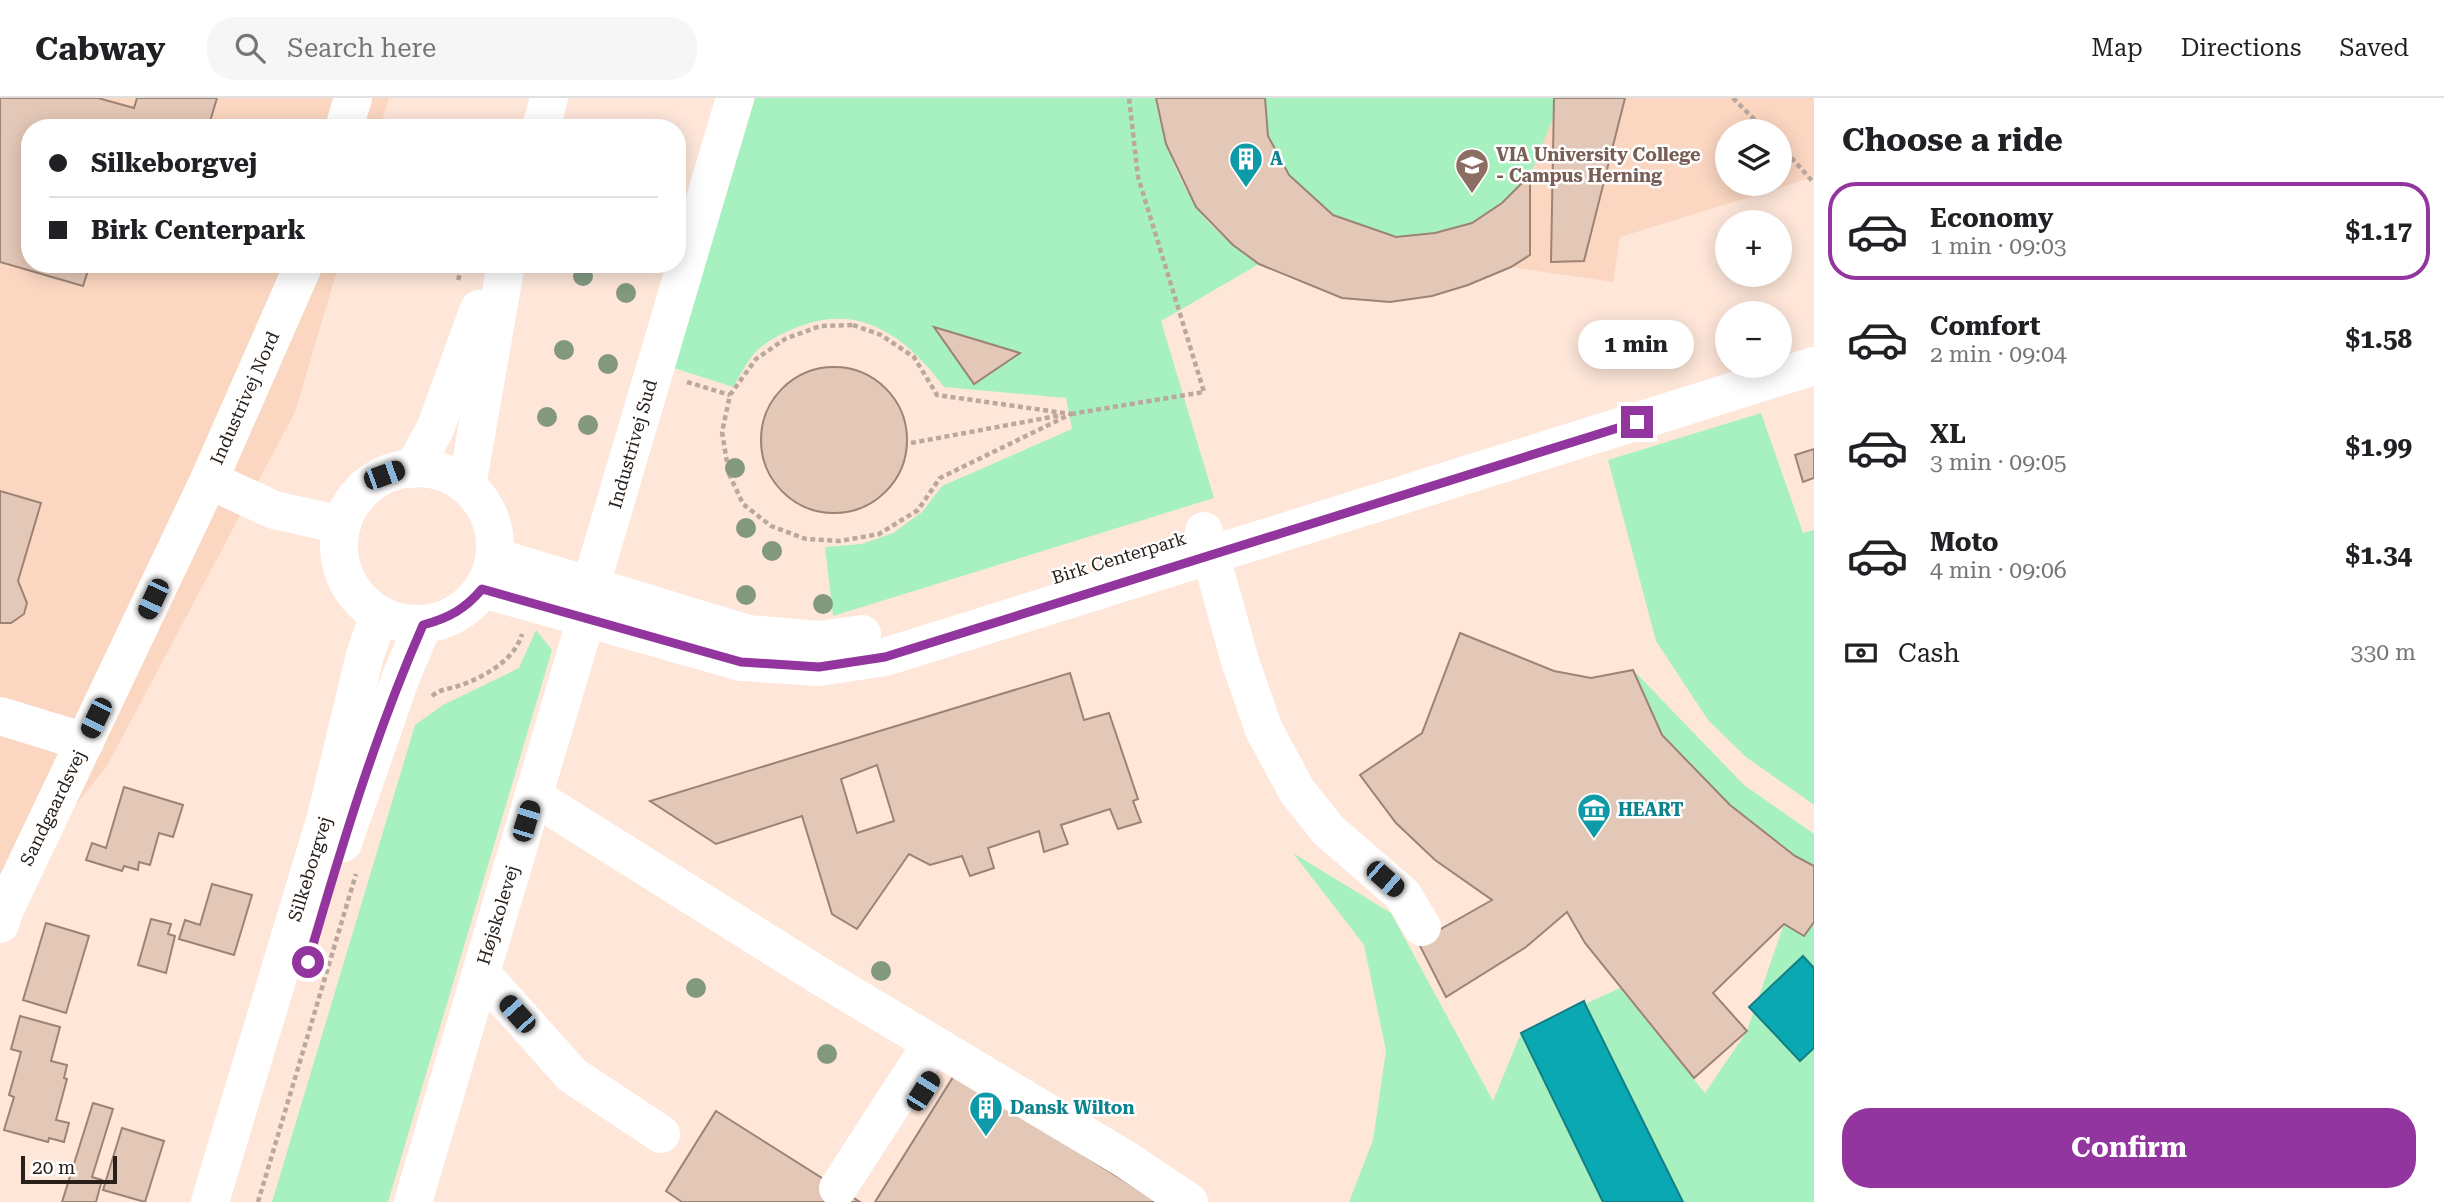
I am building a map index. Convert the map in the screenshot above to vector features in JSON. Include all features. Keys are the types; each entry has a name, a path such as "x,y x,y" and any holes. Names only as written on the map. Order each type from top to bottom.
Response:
{"street":[{"path":"347,119 353,98"},
{"path":"543,119 549,98"},
{"name":"Industrivej Sud","path":"686,263 735,98"},
{"name":"Industrivej Nord","path":"300,273 209,480 274,510 342,525"},
{"path":"413,469 435,429 493,273"},
{"path":"467,486 504,273"},
{"name":"Industrivej Sud","path":"588,603 683,273"},
{"path":"1792,349 1814,342"},
{"name":"Birk Centerpark","path":"489,573 588,603 748,634 819,640 885,631 1208,543 1583,426 1814,366"},
{"name":"Birk Centerpark","path":"1583,426 1715,375"},
{"path":"413,469 446,473 467,486 487,511 495,538 489,573 467,606 447,619 423,625 398,623 379,615 358,598 346,580 339,558 342,525 350,507 365,488 384,475 413,469"},
{"name":"Sandgaardsvej","path":"2,914 209,480"},
{"path":"1208,543 1248,684 1264,730 1297,791 1328,830 1404,895 1422,927"},
{"name":"Birk Centerpark","path":"489,573 530,603 588,603"},
{"name":"Højskolevej","path":"413,1202 588,603"},
{"name":"Silkeborgvej","path":"210,1202 326,817 365,655 379,615"},
{"name":"Silkeborgvej","path":"237,1202 348,825 404,668 423,625"},
{"path":"0,716 85,742"},
{"path":"533,796 1125,1159 1189,1202"},
{"path":"481,973 572,1075 661,1134"},
{"path":"847,1193 940,1048"}],"path":[{"path":"911,443 1205,392 1138,177 1129,98"},
{"path":"1733,98 1754,119"},
{"path":"1792,158 1814,183"},
{"path":"853,325 881,335 914,357 937,395 1071,414 940,478 918,510 879,534 840,541 806,539 771,526 743,504 729,474 722,432 730,395 756,359 785,339 820,326 853,325"},
{"path":"654,371 730,395"},
{"path":"437,691 461,686 491,670 511,655 521,639 530,603"},
{"path":"258,1202 357,870"}],"shaded area":[{"path":"0,98 389,98 383,119 21,119 21,273 336,273 295,412 107,766 0,898"},
{"name":"VIA University College - Campus Herning","path":"1156,98 1814,98 1814,177 1792,184 1792,119 1715,119 1715,196 1753,196 1620,237 1613,282 1511,267 1432,296 1390,302 1342,298 1259,264 1233,245 1196,207 1166,144"}],"green space":[{"path":"755,98 1156,98 1170,153 1195,205 1233,245 1259,264 1161,321 1214,498 833,616 825,547 862,544 893,533 922,512 942,486 1072,429 1066,398 944,387 914,352 879,328 859,321 817,321 777,337 753,355 733,387 674,368"},
{"path":"1265,98 1554,98 1555,113 1530,175 1502,203 1472,223 1435,233 1396,237 1333,215 1289,175 1268,136"},
{"path":"1761,413 1803,533 1814,530 1814,805 1746,757 1708,720 1656,641 1608,460"},
{"path":"536,630 552,650 388,1202 272,1202 415,725 443,705 519,668"},
{"path":"1633,670 1744,785 1814,834 1814,866 1795,856 1730,805 1662,735"},
{"path":"1293,853 1391,913 1493,1101 1521,1033 1603,1202 1349,1202 1373,1140 1386,1051 1364,945"},
{"path":"1814,922 1814,1202 1683,1202 1585,1004 1620,988 1705,1093 1747,1031 1784,924 1804,936"}],"water":[{"path":"1803,956 1814,968 1814,1048 1800,1061 1749,1007"},
{"path":"1584,1001 1683,1202 1603,1202 1521,1033"}],"building":[{"path":"0,98 98,98 134,108 137,98 217,98 211,119 21,119 21,268 0,262"},
{"name":"A","path":"1156,98 1265,98 1268,136 1289,175 1333,215 1396,237 1435,233 1472,223 1502,203 1530,175 1530,255 1511,267 1468,285 1432,296 1390,302 1342,298 1259,264 1233,245 1196,207 1166,144"},
{"path":"1554,98 1625,98 1584,261 1551,262"},
{"path":"38,273 87,273 83,286"},
{"path":"934,327 1020,353 974,384"},
{"path":"834,367 862,372 886,388 902,412 907,440 902,468 886,492 862,508 834,513 806,508 782,492 766,468 761,440 766,412 782,388 806,372"},
{"path":"1814,449 1814,478 1803,482 1795,455"},
{"path":"0,491 41,503 18,581 27,603 24,614 11,623 0,623"},
{"name":"HEART","path":"1460,633 1554,671 1591,678 1633,670 1662,735 1730,805 1795,856 1814,866 1814,922 1804,936 1784,924 1713,993 1747,1031 1694,1078 1585,943 1567,912 1526,947 1446,997 1418,942 1492,900 1435,860 1396,823 1360,775 1422,733"},
{"path":"1070,673 1084,720 1109,713 1138,799 1133,801 1141,822 1118,829 1110,809 1061,825 1068,844 1044,852 1039,831 988,848 994,868 970,876 962,856 930,865 909,854 857,929 832,914 802,816 716,844 650,801","holes":["877,765 894,821 857,833 841,779"]},
{"path":"124,787 183,805 173,837 159,833 150,865 139,862 138,870 124,866 122,871 86,860 92,843 106,848"},
{"path":"212,884 252,895 234,955 179,939 185,920 200,925"},
{"path":"151,919 171,924 168,934 175,936 166,973 138,965"},
{"path":"46,923 89,936 66,1013 23,1000"},
{"path":"20,1016 60,1027 51,1061 67,1065 64,1078 67,1079 56,1120 69,1123 64,1142 49,1138 48,1142 4,1130 14,1097 9,1095 21,1052 11,1049"},
{"name":"Dansk Wilton","path":"955,1074 1158,1202 875,1202"},
{"path":"93,1103 113,1109 92,1177 102,1180 96,1202 62,1202"},
{"path":"716,1111 860,1202 682,1202 666,1191"},
{"path":"122,1128 164,1141 145,1202 103,1190"}],"place":[{"name":"A","path":"1246,189"},
{"name":"VIA University College - Campus Herning","path":"1472,195"},
{"name":"HEART","path":"1594,840"},
{"name":"Dansk Wilton","path":"986,1138"}],"route":[{"path":"308,962 348,825 404,668 423,625 447,619 467,606 482,589 741,662 819,667 885,657 1637,422"}]}
